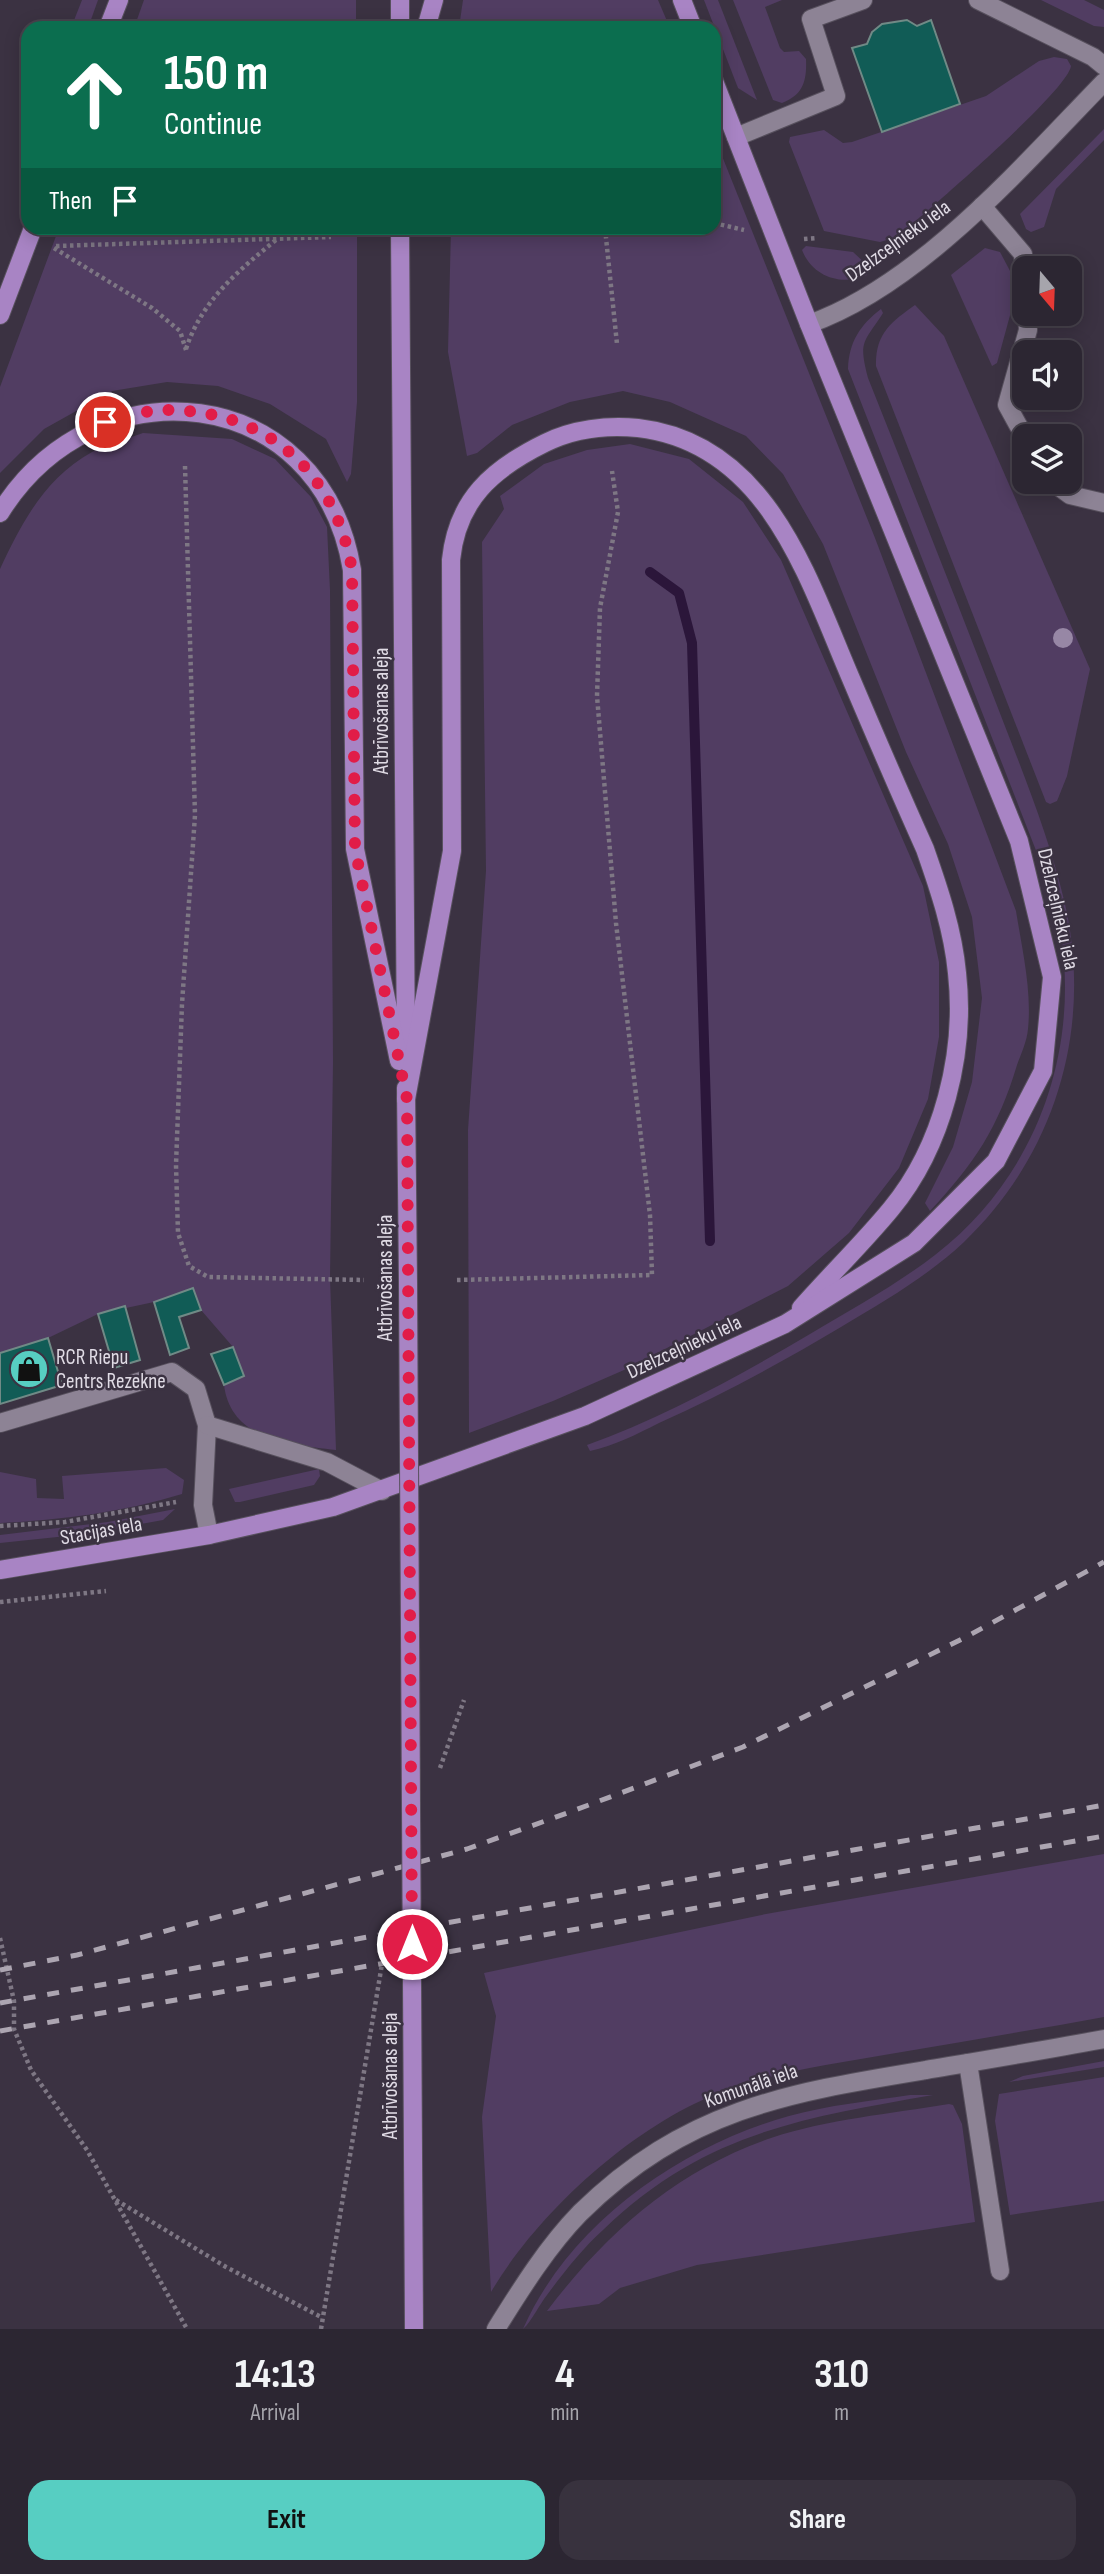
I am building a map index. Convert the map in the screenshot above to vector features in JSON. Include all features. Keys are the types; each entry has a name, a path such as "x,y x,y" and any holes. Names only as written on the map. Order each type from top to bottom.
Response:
{"main road":[{"path":"111,21 119,0"},
{"path":"400,0 400,21"},
{"path":"428,21 434,0"},
{"path":"682,0 690,21"},
{"path":"721,99 809,324"},
{"path":"0,315 30,235"},
{"name":"Atbrīvošanas aleja","path":"400,235 414,2329"},
{"name":"Dzelzceļnieku iela","path":"209,1535 332,1507 382,1491 608,1407 785,1324 914,1243 996,1161 1042,1071 1052,977 1019,841 809,324"},
{"path":"0,513 24,480 72,439 105,422 171,410 204,413 238,422 271,438 300,460 318,481 347,539 352,570 355,849 407,1099"},
{"path":"407,1099 452,851 451,560 454,536 461,514 473,495 509,464 570,433 625,427 657,430 685,439 709,451 740,475 764,502 798,556 925,849 942,897 958,973 956,1045 952,1077 928,1152 891,1209 785,1324"},
{"name":"Stacijas iela","path":"0,1570 209,1535"}],"street":[{"path":"736,137 836,96 811,19 863,0"},
{"path":"978,0 1093,57 1104,66"},
{"name":"Dzelzceļnieku iela","path":"809,324 826,318 883,285 982,206 1104,82"},
{"path":"982,206 1023,256"},
{"path":"1018,424 1007,404 1028,326"},
{"path":"1069,494 1104,503"},
{"path":"0,1423 172,1372 196,1390 207,1425 203,1496 209,1535"},
{"path":"207,1425 327,1462 382,1491"},
{"name":"Komunālā iela","path":"496,2329 547,2252 580,2214 629,2172 680,2137 741,2109 812,2089 1104,2039"},
{"path":"968,2063 1000,2272"}],"path":[{"path":"606,235 617,344"},
{"path":"277,239 211,299 194,325 186,350 180,331 161,316 51,246 331,237"},
{"path":"185,466 195,815 182,1004 176,1165 178,1233 189,1266 208,1277 364,1280"},
{"path":"457,1280 652,1275 650,1214 619,949 597,696 600,608 618,512 612,471"},
{"path":"0,1526 78,1520 203,1496"},
{"path":"0,1602 106,1591"},
{"path":"437,1777 464,1700"},
{"path":"0,1938 13,2001 14,2029 31,2070 87,2150 187,2329"},
{"path":"321,2329 383,1955"},
{"path":"115,2200 226,2267 321,2317"}],"shaded area":[{"path":"82,0 98,0 90,21 74,21"},
{"path":"144,0 356,0 356,21 136,21"},
{"path":"463,0 658,0 667,21 460,21"},
{"path":"704,0 718,0 757,100 738,88 721,44 721,21 712,21"},
{"path":"733,0 782,0 765,7 780,48 784,52 799,51 806,59 806,74 802,86 789,100 782,103 773,100"},
{"path":"1041,0 1084,0 1104,10 1104,27 1094,26"},
{"path":"1054,57 1067,59 1071,66 1064,80 1022,125 897,237 880,242 824,231 789,142 790,137 824,130 843,143 852,142 986,96 1039,61"},
{"path":"1104,129 1104,140 1056,189 1044,227 1031,232 1026,229 1020,214"},
{"path":"721,153 875,538 1016,911 1029,999 1025,1043 1002,1108 983,1144 960,1177 930,1211 925,1203 953,1147 972,1082 982,998 972,917 948,844 906,752 823,544 783,474 746,436 670,402 623,391 570,402 512,425 477,453 467,456 448,352 451,235 721,235"},
{"path":"56,235 357,235 357,402 351,474 347,482 326,439 270,404 218,386 167,382 112,391 44,429 0,473 0,387"},
{"path":"806,246 853,252 867,265 867,275 847,280 828,277 813,267 807,259 802,250"},
{"path":"985,248 1000,252 1012,275 1012,308 997,363 992,366 951,275"},
{"path":"915,305 944,336 1090,669 1067,776 1057,801 1050,804 1046,802 876,366 878,345 886,330"},
{"path":"881,309 883,313 867,337 863,349 868,378 1025,777 1043,827 1065,904 1072,950 1074,996 1070,1042 1060,1086 1044,1129 1023,1169 996,1207 964,1242 936,1266 873,1308 751,1378 634,1435 590,1451 587,1445 673,1409 756,1365 874,1296 935,1255 973,1220 1005,1181 1030,1138 1049,1092 1060,1044 1065,995 1063,944 1053,894 848,369 853,342 867,321"},
{"path":"143,433 232,439 275,459 311,497 327,527 330,590 333,1062 330,1278 336,1450 283,1442 251,1429 238,1418 229,1404 224,1385 244,1376 233,1347 201,1310 193,1288 154,1302 98,1314 48,1338 0,1353 0,569 26,518 61,475 92,452"},
{"path":"630,444 689,459 743,502 781,560 923,886 939,962 939,1037 928,1099 899,1168 849,1233 788,1286 624,1370 469,1433 468,1130 486,871 482,542 504,509 500,496 544,464 587,450"},
{"path":"166,1468 184,1480 182,1494 138,1506 92,1514 0,1523 0,1472 36,1479 37,1498 64,1499 62,1476"},
{"path":"319,1469 320,1476 314,1485 240,1502 235,1502 229,1489"},
{"path":"175,1509 163,1520 86,1534 0,1543 0,1535 108,1522"},
{"path":"1104,1854 1104,2017 785,2073 744,2084 690,2106 624,2148 562,2202 511,2261 491,2292 482,2117 496,2016 484,1973 766,1914"},
{"path":"1104,2061 1104,2067 1009,2082 1023,2076"},
{"path":"1104,2077 1104,2201 1010,2215 995,2121 999,2094"},
{"path":"910,2095 933,2095 797,2122 717,2151 678,2171 641,2197 595,2237 560,2278 523,2329 543,2291 569,2256 599,2223 633,2194 670,2169 708,2147 748,2129 789,2116 834,2106"},
{"path":"953,2105 962,2124 975,2222 697,2265 620,2288 599,2304 547,2311 594,2256 646,2207 674,2186 737,2151 793,2131"}],"building":[{"path":"907,20 917,26 931,20 960,104 882,132 852,48 867,44 872,32 882,24"},
{"path":"193,1288 201,1310 179,1317 189,1348 170,1355 154,1302"},
{"path":"125,1306 140,1360 114,1368 98,1314"},
{"name":"RCR Riepu Centrs Rezekne","path":"48,1338 62,1385 0,1404 0,1353"},
{"path":"233,1347 244,1376 224,1385 211,1354"}],"waterway":[{"path":"650,572 679,593 692,643 710,1241"}],"railway":[{"path":"0,1970 77,1955 467,1849 570,1812 743,1747 964,1638 1104,1562"},
{"path":"0,2003 1104,1805"},
{"path":"0,2031 1104,1836"}],"place":[{"name":"RCR Riepu Centrs Rezekne","path":"29,1369"}],"route":[{"path":"105,422 137,414 171,410 204,413 238,422 271,438 300,460 326,493 347,539 352,570 355,849 407,1099 412,1944"}]}
